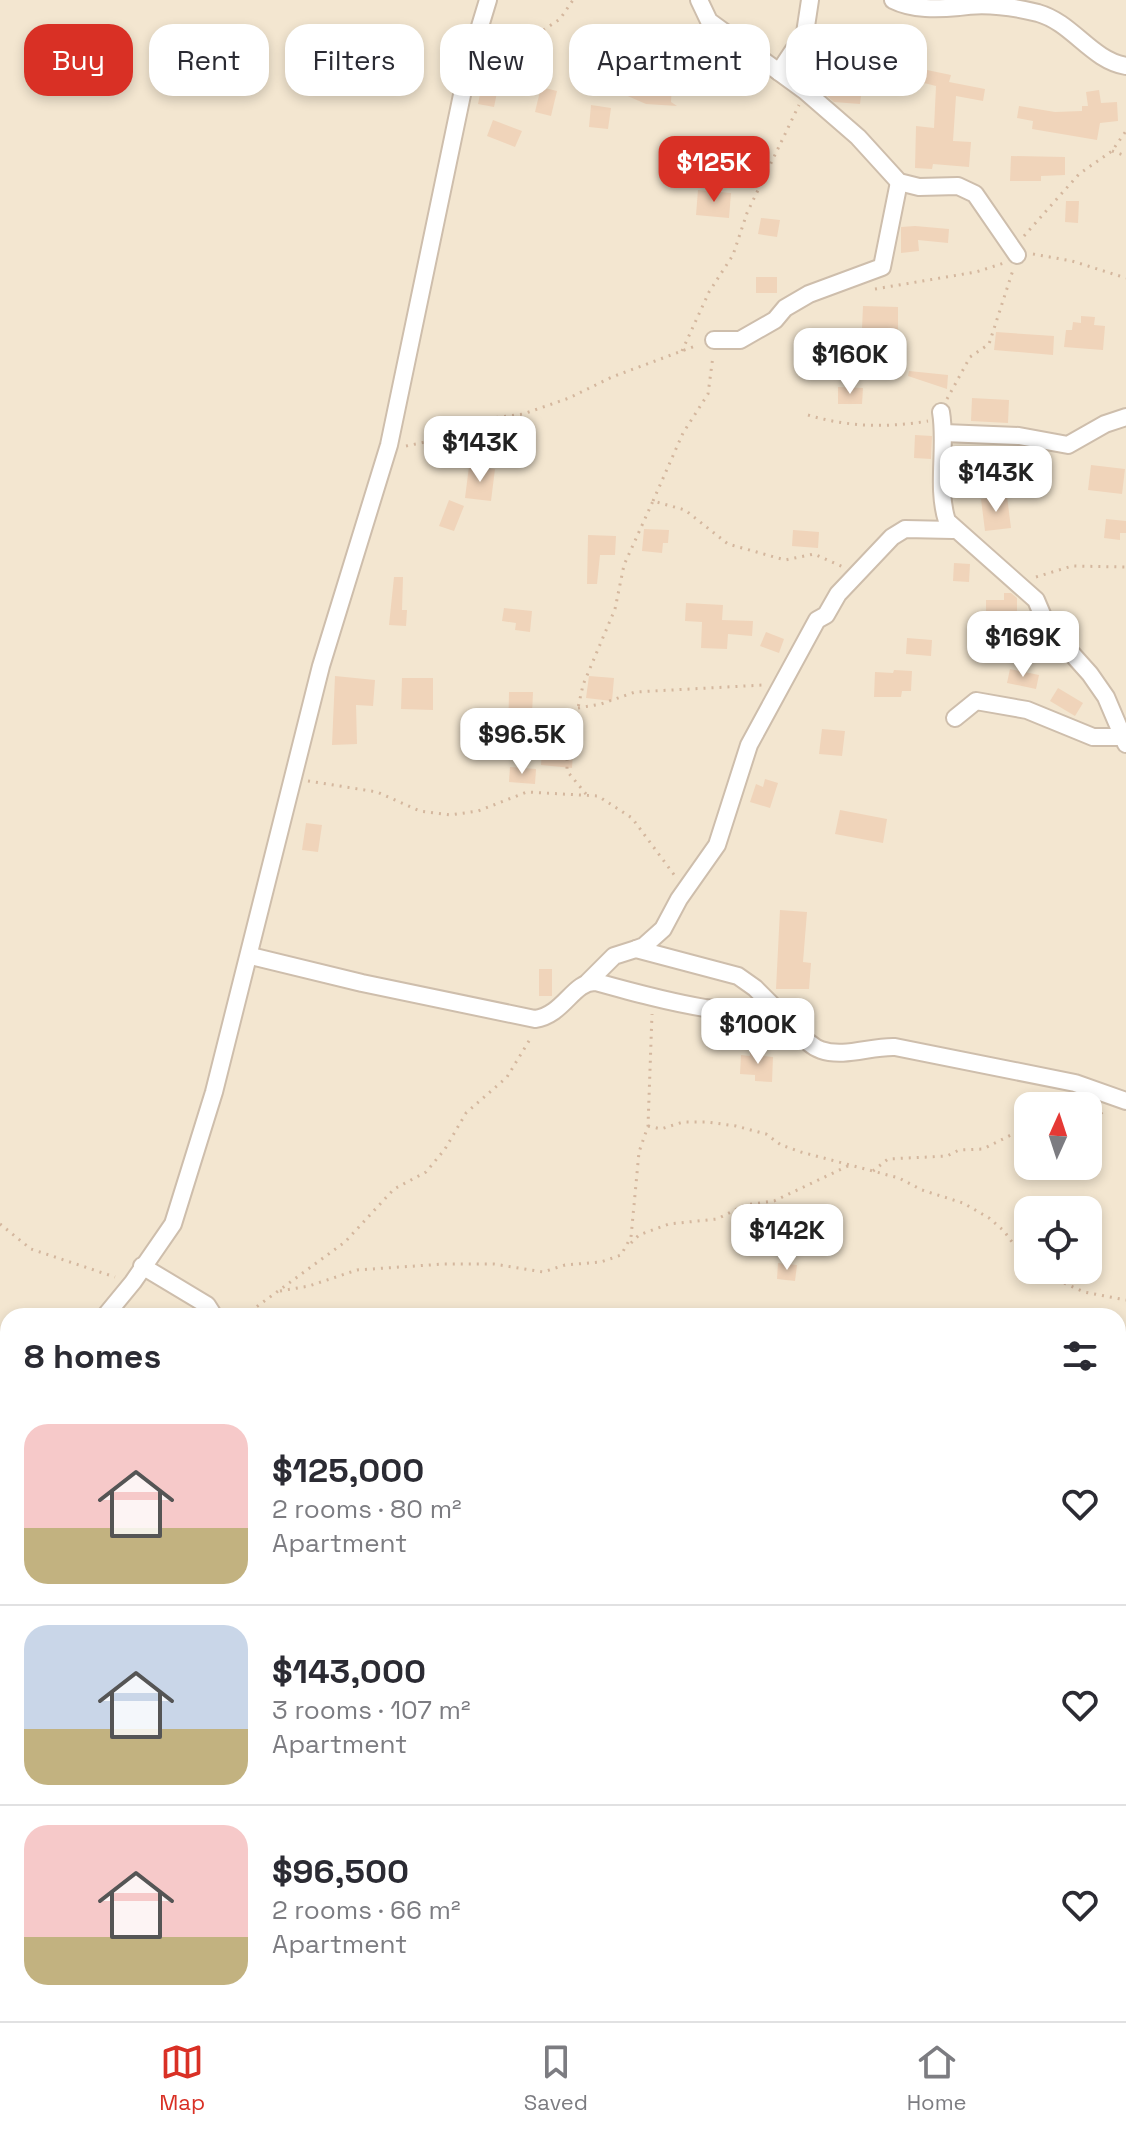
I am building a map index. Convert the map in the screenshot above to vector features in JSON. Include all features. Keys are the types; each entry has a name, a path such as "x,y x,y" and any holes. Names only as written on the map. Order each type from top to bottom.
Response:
{"street":[{"path":"112,1308 173,1224 214,1092 251,956 321,666 386,457 434,240 468,66 488,0"},
{"path":"699,0 709,21 786,77"},
{"path":"779,72 805,33 810,0"},
{"path":"893,0 943,11 960,6 1016,8 1042,14 1067,26 1101,58 1126,66"},
{"path":"811,96 858,137 899,182 919,187 958,186 975,194 992,223 1007,237 1017,255"},
{"path":"714,340 740,340 775,320 785,308 809,294 882,267 899,182"},
{"path":"941,412 944,511 953,530"},
{"path":"944,433 1019,436 1068,445 1105,424 1126,417"},
{"path":"251,956 515,1017 546,1017 556,1012 614,956 644,946 663,929 682,895 717,845 749,745 792,670 804,640 817,620 831,608 838,594 892,537 905,529 953,530 971,541 1036,600 1047,626 1090,674 1116,718 1124,741 1093,737 1027,710 976,701 955,718"},
{"path":"636,949 738,976 755,988 802,1038 819,1049 834,1052 895,1047 1075,1083 1126,1101"},
{"path":"588,982 704,1008 775,1014 789,1022"},
{"path":"142,1266 209,1308"}],"path":[{"path":"552,24 560,19 573,0"},
{"path":"682,351 709,292 733,255 747,213 803,96"},
{"path":"808,415 841,425 896,426 931,421 941,412 970,357 989,344 1022,239 1079,174 1112,151 1126,131"},
{"path":"1112,151 1126,156"},
{"path":"875,289 976,272 1017,255 1040,254 1126,278"},
{"path":"386,457 404,446 469,433 492,418 523,414 569,398 612,377 714,340 708,394 683,433 624,565 615,609 590,664 567,758 567,771 586,794"},
{"path":"653,501 685,510 728,544 785,560 814,554 858,574"},
{"path":"1012,579 1046,576 1072,566 1126,567"},
{"path":"578,708 635,692 727,685 757,687 769,683"},
{"path":"293,779 377,792 408,807 450,815 478,811 527,792 598,796 632,818 675,875 682,895"},
{"path":"628,1246 639,1152 648,1126 654,998"},
{"path":"256,1308 345,1242 394,1189 426,1172 445,1149 466,1113 484,1094 507,1077 546,1017"},
{"path":"648,1126 661,1129 683,1122 707,1122 766,1134 781,1145 873,1171 963,1203 989,1218 1014,1245"},
{"path":"873,1171 888,1159 947,1156 959,1150 983,1149 1014,1135"},
{"path":"280,1291 309,1286 357,1270 494,1264 543,1272 565,1265 601,1262 621,1255 639,1235 669,1224 717,1219 745,1205 774,1201 851,1165"},
{"path":"0,1224 31,1249 133,1282"},
{"path":"1066,1284 1084,1292 1126,1300"}],"shaded area":[{"path":"0,0 1126,0 1126,1308 0,1308"}],"building":[{"path":"927,70 951,75 949,82 985,89 983,101 956,96 953,141 971,142 969,167 933,164 932,169 915,168 916,126 934,128 936,86 927,84"},
{"path":"553,90 557,91 551,116 535,112 539,96 553,96"},
{"path":"1099,90 1101,103 1117,102 1118,121 1100,123 1097,140 1032,129 1033,121 1017,118 1019,106 1055,112 1082,111 1082,106 1088,106 1086,92"},
{"path":"480,96 496,96 494,107 478,104"},
{"path":"628,96 671,96 671,102 677,106 646,104"},
{"path":"827,96 861,96 860,104 834,102"},
{"path":"591,105 611,108 608,129 589,127"},
{"path":"493,120 522,131 515,147 487,136"},
{"path":"1011,156 1065,157 1065,175 1041,176 1041,181 1010,181"},
{"path":"698,190 731,193 729,218 696,215"},
{"path":"1066,201 1079,201 1078,223 1065,222"},
{"path":"761,218 780,220 777,237 758,234"},
{"path":"901,227 949,229 948,243 918,240 919,251 901,253"},
{"path":"756,277 777,277 777,293 756,293"},
{"path":"863,306 898,307 898,330 862,329"},
{"path":"1081,316 1095,317 1094,325 1105,326 1103,350 1064,347 1066,330 1072,330 1073,322 1081,323"},
{"path":"996,332 1054,336 1053,355 994,350"},
{"path":"847,343 869,351 865,362 843,355"},
{"path":"909,371 948,375 947,389 908,376"},
{"path":"838,387 863,388 862,404 838,404"},
{"path":"972,398 1009,400 1008,423 971,421"},
{"path":"915,435 932,436 931,459 914,458"},
{"path":"1091,465 1125,469 1122,494 1088,490"},
{"path":"469,466 495,469 491,501 465,498"},
{"path":"1007,496 1011,528 985,531 981,499"},
{"path":"449,500 464,506 454,531 439,526"},
{"path":"1106,519 1126,521 1126,533 1120,533 1120,540 1104,538"},
{"path":"644,529 669,530 668,543 663,543 662,553 642,551"},
{"path":"793,530 819,532 818,548 792,546"},
{"path":"588,535 616,536 615,555 600,555 597,584 587,584"},
{"path":"954,563 970,564 969,582 953,581"},
{"path":"394,577 403,577 402,610 407,610 406,626 389,625"},
{"path":"1004,593 1011,593 1017,598 1017,615 1000,616 1000,627 986,627 986,600 1004,600"},
{"path":"686,603 723,605 722,620 753,621 752,636 728,634 727,649 701,648 702,622 685,621"},
{"path":"504,608 532,611 530,632 515,630 516,623 502,621"},
{"path":"766,632 784,639 779,653 760,646"},
{"path":"907,638 932,640 931,656 906,654"},
{"path":"1010,669 1039,675 1036,689 1007,683"},
{"path":"894,670 912,671 911,691 902,691 901,697 874,697 875,672 893,673"},
{"path":"335,676 375,680 373,706 356,705 357,744 332,745"},
{"path":"589,676 614,678 612,701 586,698"},
{"path":"402,678 433,678 433,710 401,709"},
{"path":"1058,688 1083,703 1075,716 1050,701"},
{"path":"509,692 533,692 531,737 508,737"},
{"path":"822,729 845,731 842,756 819,754"},
{"path":"542,749 573,751 572,768 541,765"},
{"path":"510,767 536,769 535,784 509,782"},
{"path":"765,779 778,783 770,808 750,802 756,784 763,787"},
{"path":"840,810 887,819 883,843 835,834"},
{"path":"306,823 322,825 318,852 302,850"},
{"path":"780,910 807,912 803,962 811,963 809,989 776,989"},
{"path":"539,969 552,969 552,996 539,996"},
{"path":"750,1049 765,1050 764,1056 773,1057 772,1082 755,1081 755,1075 740,1074 741,1055 750,1056"},
{"path":"778,1263 797,1265 795,1281 777,1279"}]}
